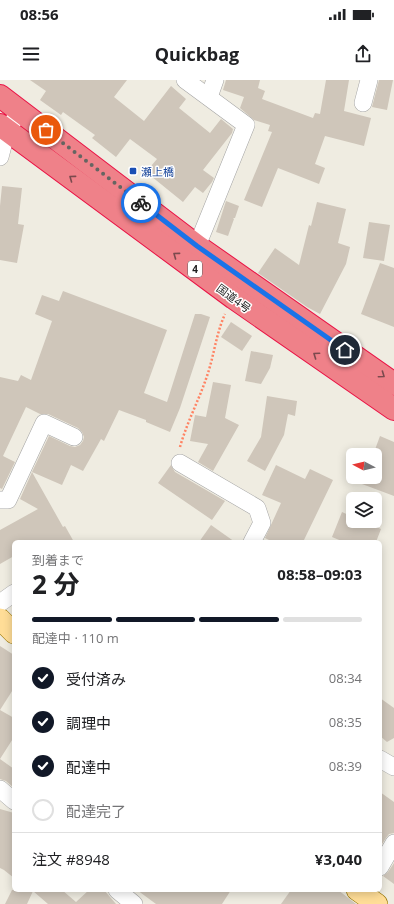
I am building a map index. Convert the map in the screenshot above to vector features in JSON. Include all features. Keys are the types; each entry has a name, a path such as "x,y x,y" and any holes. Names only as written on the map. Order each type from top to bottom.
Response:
{"highway":[{"name":"国道4号","path":"0,96 197,246 394,384"},
{"name":"国道4号","path":"3,127 234,298 394,410"}],"main road":[{"path":"0,618 12,631"}],"street":[{"path":"185,80 246,125 197,246"},
{"path":"209,97 215,80"},
{"path":"363,103 369,80"},
{"path":"0,157 3,127 20,111"},
{"path":"0,500 8,500 44,423 74,437"},
{"path":"180,463 257,508 262,523 253,540"},
{"path":"0,603 12,594"},
{"path":"0,789 12,799"},
{"path":"382,864 394,843"},
{"path":"119,892 134,904"}],"path":[{"path":"180,463 178,460 184,433 208,375 220,326 234,298"}],"building":[{"path":"30,80 127,80 114,97 144,121 171,86 186,99 179,108 210,133 221,119 233,129 232,133 203,170 214,178 212,182 203,193 195,187 183,202 146,172 157,159 130,139 116,157 92,138 95,135 63,112 61,115 40,100 46,91"},
{"path":"226,80 260,80 258,88 265,91 262,99 313,118 315,113 320,114 326,80 349,80 344,111 371,118 364,146 325,136 315,164 325,168 319,184 278,168 262,207 244,200 272,132 268,131 270,125 254,120 240,108 244,97 223,90"},
{"path":"379,80 393,80 387,110 372,107"},
{"path":"2,186 22,188 18,224 24,225 17,263 0,260 0,206"},
{"path":"226,201 239,206 235,218 233,218 234,219 228,236 216,232"},
{"path":"317,202 346,209 338,243 350,247 346,264 320,314 307,307 258,273 275,248 299,265 309,225 311,226"},
{"path":"369,222 390,225 384,261 363,258"},
{"path":"380,263 394,268 394,327 361,314"},
{"path":"63,291 167,330 144,393 167,402 195,314 210,317 180,408 170,432 146,422 146,420 119,410 104,441 101,439 83,471 71,465 62,485 32,472 49,436 75,447 80,445 83,441 84,437 82,432 78,428 48,414 40,414 26,407 3,456 15,462 2,489 0,488 0,377 18,381 21,375 31,380 52,321 35,314 42,295 59,301"},
{"path":"231,322 252,336 242,351 221,337"},
{"path":"251,351 273,355 270,368 261,384 245,381"},
{"path":"213,382 231,385 225,418 239,425 213,471 198,462 208,444 190,441 195,415 206,417"},
{"path":"267,396 297,401 295,416 288,414 284,435 265,471 247,461 261,437"},
{"path":"380,436 394,442 394,496 362,484 382,484 382,448 376,448"},
{"path":"171,465 175,472 225,501 212,520 158,483"},
{"path":"276,465 305,479 310,469 333,480 304,540 269,540 265,538 281,503 262,495"},
{"path":"32,472 63,527 65,526 73,540 12,540 12,557 0,564 0,530 38,509 20,499"},
{"path":"342,512 346,514 346,528 381,529 377,540 339,540 332,537"},
{"path":"211,525 232,540 200,540"},
{"path":"0,646 12,654 12,691 0,710"},
{"path":"382,699 394,708 394,738 387,742 382,738"},
{"path":"0,710 12,717 12,740 0,759"},
{"path":"0,759 12,768 12,786 6,781 0,779"},
{"path":"382,793 394,802 394,833 389,834 382,844"},
{"path":"0,809 12,812 12,876 0,868"},
{"path":"394,863 394,884 383,876 388,872"},
{"path":"12,890 12,892 33,892 27,904 5,904"},
{"path":"34,892 64,892 76,902 87,892 106,892 116,904 48,904"},
{"path":"140,892 230,892 222,904 156,904"},
{"path":"290,892 341,892 356,904 281,904"}],"way so far":[{"path":"46,130 141,203"}],"place":[{"name":"瀬上橋","path":"133,171"}],"route":[{"path":"141,203 197,246 345,350"}]}
